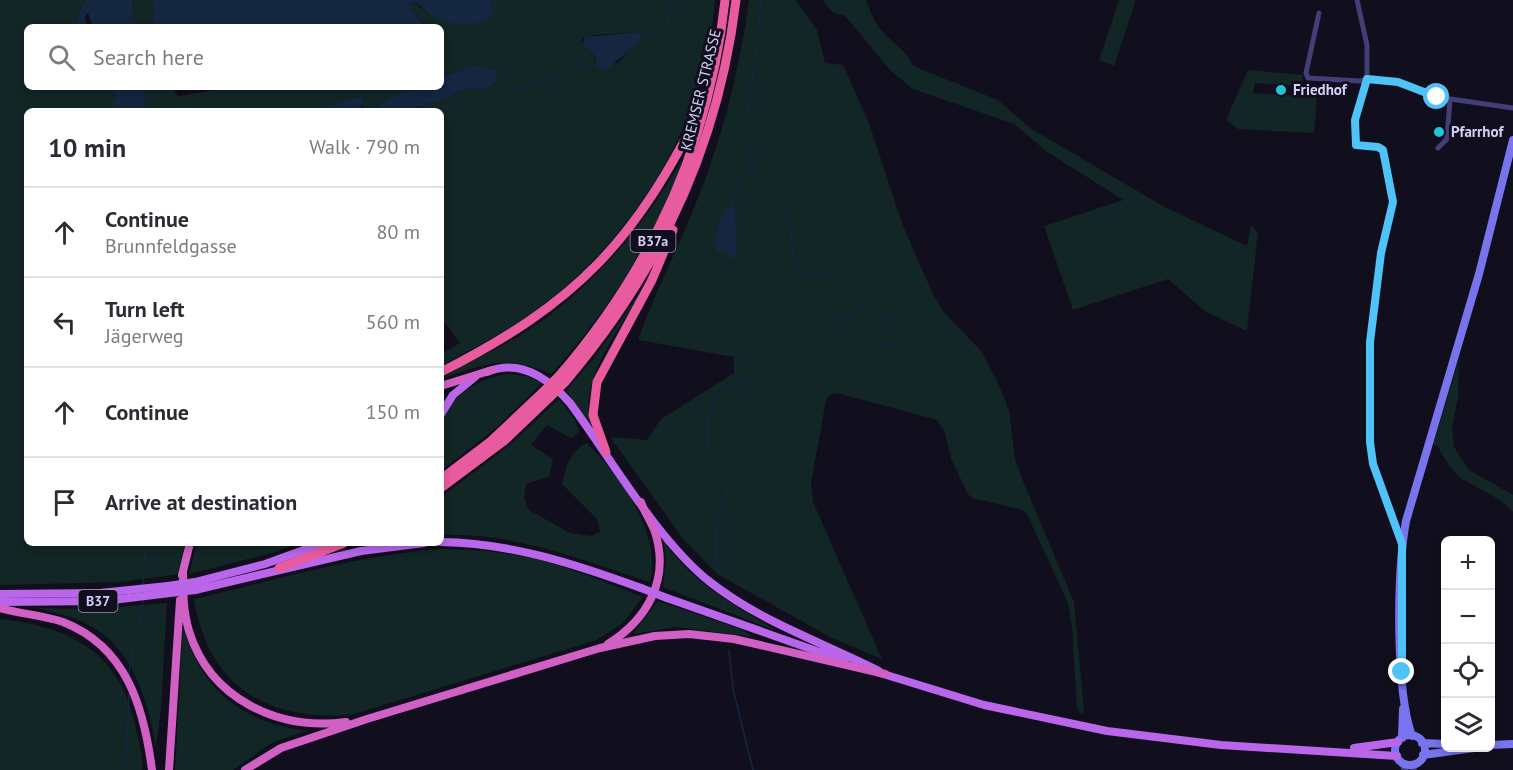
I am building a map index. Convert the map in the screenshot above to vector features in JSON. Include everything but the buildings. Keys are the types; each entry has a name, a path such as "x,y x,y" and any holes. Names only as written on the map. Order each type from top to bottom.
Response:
{"highway":[{"name":"KREMSER STRASSE","path":"562,379 600,326 652,243 691,156 723,55 726,0"},
{"name":"KREMSER STRASSE","path":"444,486 504,441 606,332 639,284 695,172 713,117 723,55 736,0"},
{"path":"444,370 496,343 536,318 596,268 630,229 662,183 711,87"},
{"path":"606,452 593,415 597,382 666,250 695,172"},
{"path":"444,385 492,370"},
{"name":"KREMSER STRASSE","path":"444,477 547,394"},
{"path":"600,648 638,621 650,604 658,582 658,544 641,502"},
{"path":"170,770 183,571 189,546"},
{"path":"279,568 336,546"},
{"path":"183,571 185,615 194,643 209,670 238,699 263,713 300,723 327,724 367,719"},
{"path":"0,608 62,622 95,639 108,651 119,663 135,692 146,730 152,770"},
{"path":"245,770 281,748 367,719 600,648 655,636 704,634 885,674"}],"main road":[{"path":"1402,763 1400,740 1404,693 1402,544 1409,510 1479,274 1513,140"},
{"path":"444,410 462,386 492,370 519,369 546,379 570,403 641,502 684,557 719,588 786,628 885,674"},
{"path":"444,542 484,544 531,552 641,588 885,674 1000,709 1107,732 1221,746 1318,750 1375,746 1412,735"},
{"name":"B37","path":"0,594 100,593 195,586 315,546"},
{"path":"279,568 394,546"},
{"name":"B37","path":"0,602 104,601 195,586 279,568"},
{"path":"1404,693 1412,735 1422,743 1441,744"},
{"path":"1422,743 1423,755"},
{"path":"1495,745 1513,744"},
{"path":"1318,750 1402,763 1413,767 1423,755 1442,752"}],"street":[{"path":"1357,0 1367,45 1367,79 1355,120 1356,145 1378,147 1383,150 1393,202 1381,253 1370,342 1370,442 1373,464 1402,544"},
{"path":"1319,13 1306,74 1308,78 1398,82 1437,97 1513,108"},
{"path":"1438,148 1447,139 1450,99"}],"green space":[{"path":"0,0 86,0 78,14 76,24 24,24 24,90 113,90 117,101 114,108 24,108 24,546 184,546 178,574 122,582 0,585"},
{"path":"132,0 152,0 155,24 133,24"},
{"path":"491,0 715,0 710,43 700,85 672,152 634,213 612,241 561,291 510,328 444,364 444,352 460,343 444,322 444,108 411,108 443,100 461,90 484,89 497,82 496,70 476,65 444,76 444,24 422,22 409,5 413,1 429,14 467,24 494,14","holes":["638,32 639,42 618,63 596,64 594,54 582,45 582,39 595,35"]},
{"path":"749,0 795,0 817,30 825,63 843,65 869,123 903,226 933,294 943,311 982,352 997,381 1009,410 1015,459 1074,602 1084,711 1081,714 1077,709 1072,625 1068,603 1027,514 1023,510 972,498 968,494 951,459 944,430 937,420 837,393 830,395 826,400 811,484 813,502 882,659 830,637 717,574 683,539 610,437 647,440 661,419 734,373 734,357 638,340 682,237 714,153 732,88"},
{"path":"823,0 866,0 879,27 903,51 913,66 998,100 1030,128 1163,206 1247,246 1251,226 1258,232 1247,331 1206,312 1168,279 1073,310 1044,226 1123,200 1046,151 1014,124 913,89 891,71 845,16 832,12"},
{"path":"1119,0 1136,0 1114,66 1099,60"},
{"path":"1248,70 1303,75 1302,86 1255,83 1253,93 1317,97 1314,133 1238,129 1226,120"},
{"path":"144,90 173,90 178,96 215,90 409,90 390,98 379,108 361,108 363,106 360,97 322,108 146,108"},
{"path":"683,158 659,217 628,273 592,325 551,374 521,364 496,363 444,378 521,335 570,298 613,257 667,184"},
{"path":"642,289 604,353 597,370 591,387 590,423 566,391 595,357"},
{"path":"1459,360 1458,397 1452,429 1454,447 1469,470 1513,495 1513,512 1496,498 1460,477 1437,445 1433,445"},
{"path":"509,374 526,376 542,383 496,428 444,469 444,417 466,390 498,376"},
{"path":"559,399 575,420 579,432 571,438 547,425 531,445 553,459 549,477 526,484 524,498 529,510 570,533 591,536 600,532 597,519 562,484 572,455 587,443 625,488 644,525 650,544 652,563 650,582 521,543 468,535 444,535 444,495 510,445"},
{"path":"663,540 674,555 701,581 731,603 779,632 663,587 666,558"},
{"path":"196,546 291,546 276,552 189,574"},
{"path":"445,549 524,556 569,569 643,597 623,623 597,640 354,714 324,715 295,712 270,705 247,693 228,676 213,655 201,629 194,599 349,562"},
{"path":"658,601 740,629 754,637 676,627 633,634"},
{"path":"167,603 161,708 156,748 143,695 128,662 117,648 104,635 83,622 36,608 94,609"},
{"path":"0,619 25,623 69,636 88,647 104,661 117,678 127,699 140,747 142,770 0,770"},
{"path":"183,627 201,669 213,686 228,700 263,720 307,731 273,742 233,770 175,770"}],"water":[{"path":"86,0 132,0 133,24 92,24 88,13 85,17 86,24 76,24 78,14"},
{"path":"152,0 491,0 494,14 488,19 471,24 452,23 435,17 413,1 409,5 424,24 155,24"},
{"path":"638,32 641,35 639,42 605,71 598,69 594,54 582,45 585,37"},
{"path":"476,65 496,70 497,82 484,89 461,90 443,100 411,108 379,108 389,98 405,91 444,90 444,76"},
{"path":"112,90 144,90 146,108 113,108 116,95"},
{"path":"360,97 364,100 360,108 322,108"},
{"path":"732,205 735,209 736,257 732,259 727,253 718,252 715,241 722,216 728,206"}],"waterway":[{"path":"640,35 657,37 664,34 673,0"},
{"path":"756,55 761,0"},
{"path":"497,82 506,87 521,89 597,64"},
{"path":"719,572 716,550 717,527 719,512 727,491 725,480 708,449 709,416 716,397 729,388 770,372 810,336 832,322 844,319 857,320 874,339 890,346 904,340 906,333 893,318 864,312 824,274 806,274 798,269 793,257 787,215 748,155 747,115 754,66"},
{"path":"732,205 749,162"},
{"path":"143,586 145,552"},
{"path":"129,677 143,600"},
{"path":"724,600 724,607"},
{"path":"729,650 733,689 753,770"},
{"path":"126,765 129,694"}],"place":[{"name":"Friedhof","path":"1281,90"},
{"name":"Pfarrhof","path":"1439,132"}],"route":[{"path":"1402,672 1402,544 1371,454 1368,357 1381,253 1393,204 1393,189 1383,150 1378,147 1356,145 1355,120 1367,79 1398,82 1437,97"}]}
